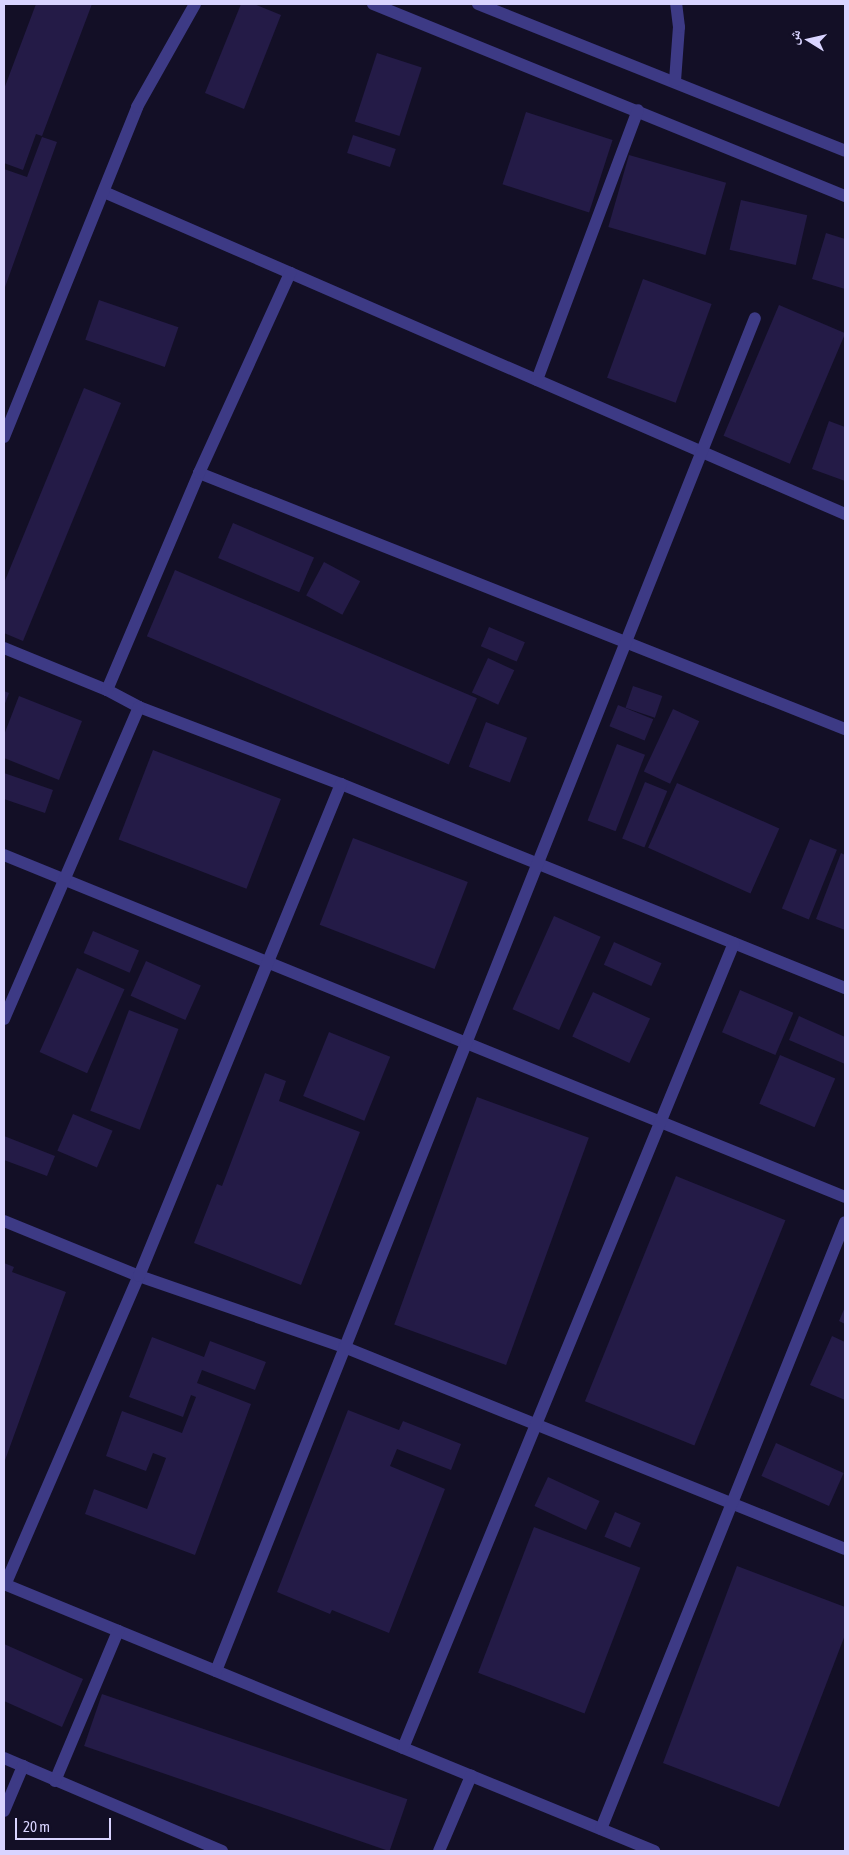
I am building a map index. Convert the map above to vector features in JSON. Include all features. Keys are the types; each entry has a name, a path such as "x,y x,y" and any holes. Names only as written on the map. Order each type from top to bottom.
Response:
{"street":[{"path":"4,437 137,107 195,4"},
{"path":"372,4 638,110 845,196"},
{"path":"478,4 675,81 845,151"},
{"path":"675,81 679,35 676,4"},
{"path":"537,380 638,110"},
{"path":"104,192 845,514"},
{"path":"108,690 199,473 290,273"},
{"path":"216,1671 755,318"},
{"path":"199,473 845,729"},
{"path":"4,648 108,690 139,707 341,784 845,988"},
{"path":"4,1019 139,707"},
{"path":"341,784 140,1276 4,1584 654,1851"},
{"path":"4,855 845,1197"},
{"path":"403,1748 734,943"},
{"path":"4,1221 140,1276 344,1347 845,1549"},
{"path":"601,1829 845,1222"},
{"path":"55,1782 118,1631"},
{"path":"4,1758 55,1782 222,1851"},
{"path":"4,1811 23,1766"},
{"path":"439,1851 471,1776"}],"building":[{"path":"36,4 92,4 42,136 36,134 23,170 4,163 4,89"},
{"path":"241,4 254,4 281,15 244,109 205,93"},
{"path":"377,53 422,68 399,136 355,121"},
{"path":"526,112 613,140 589,212 503,184"},
{"path":"353,135 396,149 390,167 347,153"},
{"path":"42,137 57,142 4,290 4,169 27,177"},
{"path":"629,155 726,183 705,255 608,227"},
{"path":"741,200 807,215 796,265 730,250"},
{"path":"826,233 845,239 845,289 812,279"},
{"path":"643,279 712,304 676,403 607,378"},
{"path":"99,300 178,327 165,367 85,340"},
{"path":"779,305 845,333 790,464 724,436"},
{"path":"84,388 121,403 23,641 4,633 4,583"},
{"path":"829,421 845,427 845,481 812,469"},
{"path":"233,523 314,557 299,592 218,558"},
{"path":"324,562 360,581 342,615 306,596"},
{"path":"175,570 477,698 449,764 147,636"},
{"path":"489,627 525,642 517,662 481,646"},
{"path":"488,658 514,670 498,705 472,692"},
{"path":"633,686 662,696 655,718 626,708"},
{"path":"4,691 9,693 4,706"},
{"path":"19,696 82,721 59,780 4,758 4,735"},
{"path":"618,705 653,719 645,741 609,726"},
{"path":"673,709 699,721 670,784 644,772"},
{"path":"486,722 527,738 510,783 469,767"},
{"path":"617,744 645,755 616,831 588,821"},
{"path":"153,750 281,799 246,889 119,840"},
{"path":"4,773 53,790 45,813 4,799"},
{"path":"645,782 667,791 644,848 622,839"},
{"path":"677,783 779,829 750,893 648,848"},
{"path":"353,838 468,882 435,969 320,925"},
{"path":"810,839 837,850 809,919 782,909"},
{"path":"841,853 845,855 845,930 816,919"},
{"path":"554,916 601,937 559,1030 513,1009"},
{"path":"93,931 139,951 130,973 84,953"},
{"path":"614,942 662,963 651,986 604,965"},
{"path":"146,961 201,985 185,1020 131,996"},
{"path":"77,968 125,989 87,1073 40,1052"},
{"path":"740,990 793,1013 775,1055 722,1032"},
{"path":"593,992 650,1019 629,1063 572,1036"},
{"path":"129,1010 178,1029 140,1130 90,1111"},
{"path":"799,1016 845,1037 845,1064 789,1040"},
{"path":"329,1032 390,1057 364,1121 303,1096"},
{"path":"780,1055 835,1078 815,1127 759,1104"},
{"path":"265,1073 286,1081 279,1101 360,1132 301,1285 194,1243 217,1184 222,1186"},
{"path":"477,1097 589,1138 506,1365 394,1324"},
{"path":"73,1114 113,1131 97,1168 57,1151"},
{"path":"4,1136 55,1156 47,1176 4,1160"},
{"path":"676,1176 785,1220 694,1446 585,1401"},
{"path":"4,1263 14,1267 12,1272 66,1292 4,1463"},
{"path":"845,1307 845,1324 839,1321"},
{"path":"832,1336 845,1342 845,1400 810,1385"},
{"path":"152,1337 204,1357 210,1341 266,1362 255,1390 202,1370 197,1383 251,1404 195,1555 85,1514 94,1489 147,1509 166,1458 153,1453 146,1471 106,1456 122,1411 182,1433 196,1397 191,1395 183,1417 129,1397"},
{"path":"348,1410 399,1430 403,1421 461,1444 451,1470 397,1449 390,1466 445,1489 389,1633 332,1610 330,1614 277,1592"},
{"path":"776,1443 844,1473 829,1506 761,1476"},
{"path":"548,1477 600,1501 586,1530 534,1506"},
{"path":"615,1512 641,1523 630,1548 604,1537"},
{"path":"534,1527 640,1568 585,1713 478,1673"},
{"path":"737,1566 845,1607 845,1635 779,1807 663,1763"},
{"path":"4,1644 83,1679 62,1727 4,1701"},
{"path":"102,1694 407,1799 389,1851 84,1746"}]}
